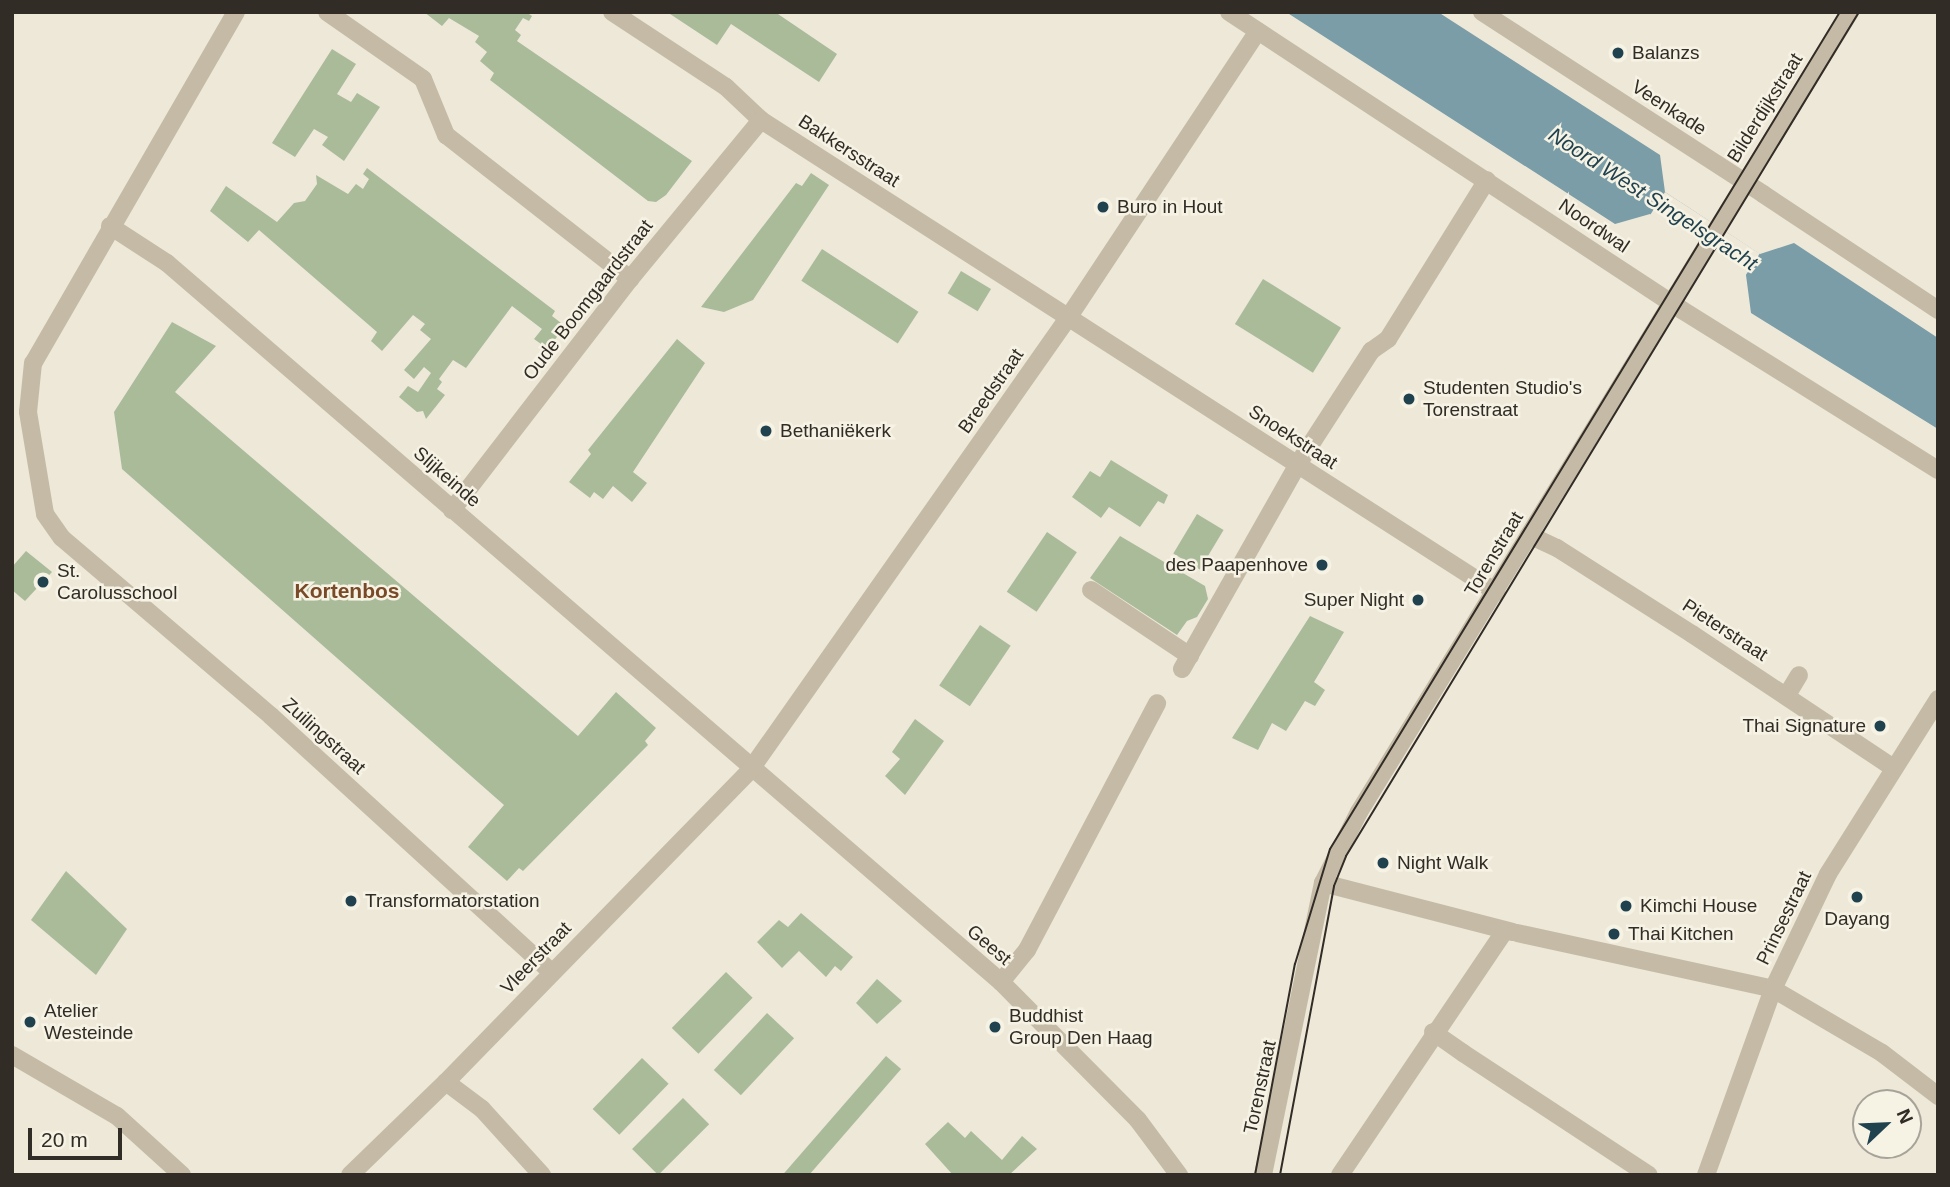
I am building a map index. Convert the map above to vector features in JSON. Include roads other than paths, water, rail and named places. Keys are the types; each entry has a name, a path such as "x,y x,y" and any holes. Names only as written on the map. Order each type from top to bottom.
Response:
{"street":[{"path":"110,226 236,12"},
{"path":"327,12 423,79 446,135 631,279"},
{"name":"Bakkersstraat","path":"612,12 726,87 761,120 1068,318"},
{"name":"Noordwal","path":"1229,12 1671,302 1938,470"},
{"name":"Veenkade","path":"1482,12 1938,310"},
{"name":"Bilderdijkstraat","path":"1703,249 1850,12"},
{"name":"Breedstraat","path":"751,769 1068,318 1258,31"},
{"name":"Oude Boomgaardstraat","path":"452,510 631,279 761,120"},
{"path":"1091,590 1186,662 1298,464 1371,351 1388,339 1487,180"},
{"name":"Slijkeinde","path":"110,226 167,263 751,769"},
{"name":"Zuilingstraat","path":"110,226 45,340 28,383 32,450 45,514 61,538 271,716 551,972"},
{"name":"Torenstraat","path":"1263,1175 1323,883 1359,812 1496,592 1703,249"},
{"name":"Snoekstraat","path":"1068,318 1496,592"},
{"name":"Pieterstraat","path":"1529,535 1557,548 1787,695 1894,768"},
{"path":"1787,695 1800,675"},
{"name":"Prinsestraat","path":"1706,1175 1773,989 1828,874 1938,699"},
{"path":"1002,982 1027,950 1157,703"},
{"name":"Vleerstraat","path":"350,1175 446,1082 751,769"},
{"name":"Geest","path":"751,769 1002,982 1138,1121 1179,1175"},
{"path":"1323,883 1511,931 1773,989 1882,1053 1938,1096"},
{"path":"1340,1175 1433,1032 1511,931"},
{"path":"1433,1032 1649,1175"},
{"path":"12,1055 117,1116 182,1175"},
{"path":"446,1082 482,1109 542,1175"}],"water":[{"name":"Noord West Singelsgracht","path":"1286,12 1438,12 1660,155 1665,192 1760,254 1794,243 1938,338 1938,429 1751,313 1746,275 1650,214 1615,224"}],"tram line":[{"path":"1255,1175 1295,964 1330,849 1840,12"},
{"path":"1280,1175 1334,886 1346,856 1859,12"}],"place":[{"name":"Balanzs","path":"1618,53"},
{"name":"Buro in Hout","path":"1103,207"},
{"name":"Studenten Studio's Torenstraat","path":"1409,399"},
{"name":"Bethaniëkerk","path":"766,431"},
{"name":"des Paapenhove","path":"1322,565"},
{"name":"St. Carolusschool","path":"43,582"},
{"name":"Super Night","path":"1418,600"},
{"name":"Thai Signature","path":"1880,726"},
{"name":"Night Walk","path":"1383,863"},
{"name":"Dayang","path":"1857,897"},
{"name":"Transformatorstation","path":"351,901"},
{"name":"Kimchi House","path":"1626,906"},
{"name":"Thai Kitchen","path":"1614,934"},
{"name":"Atelier Westeinde","path":"30,1022"},
{"name":"Buddhist Group Den Haag","path":"995,1027"}],"district":[{"name":"Kortenbos","path":"347,591"}]}
